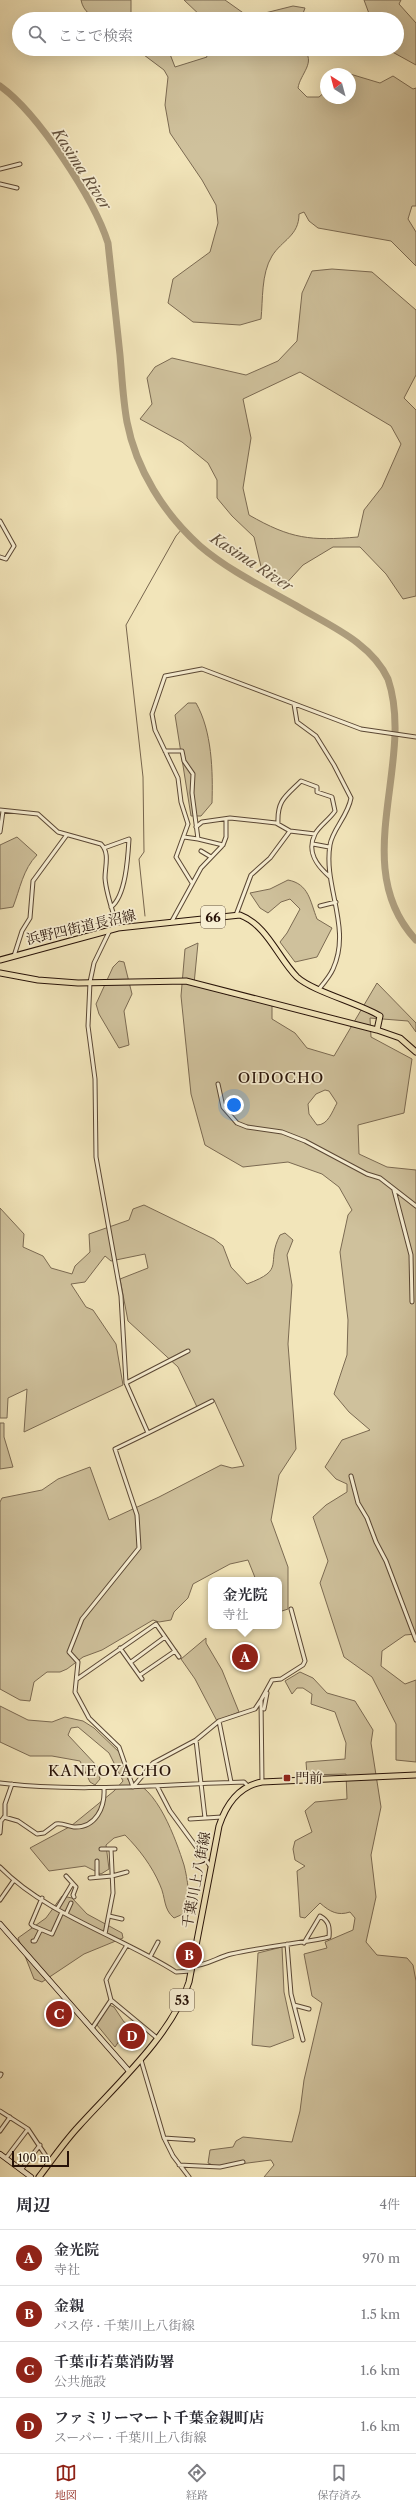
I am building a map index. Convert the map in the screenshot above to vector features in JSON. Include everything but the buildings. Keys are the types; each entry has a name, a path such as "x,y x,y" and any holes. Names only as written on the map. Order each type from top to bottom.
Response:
{"main road":[{"name":"浜野四街道長沼線","path":"0,960 118,928 236,915"},
{"name":"66","path":"236,915 247,919 267,937 298,978 319,989 366,1008 380,1016 377,1030"},
{"path":"0,973 8,976 38,980 78,983 129,981 186,982 377,1030 400,1038 416,1052"},
{"name":"53","path":"248,1786 262,1782 416,1775"},
{"name":"千葉川上八街線","path":"40,2177 72,2134 141,2058 181,2004 192,1969 222,1817 231,1801 248,1786"}],"street":[{"path":"0,168 20,164"},
{"path":"0,184 17,188"},
{"path":"0,521 14,546 6,559 0,557"},
{"path":"192,884 176,857 188,824 181,802 180,784 155,730 152,714 165,676 202,669 361,729 416,737"},
{"path":"294,704 297,722 316,736 334,765 350,798 342,822 330,846 330,877 336,902 339,934 333,970 319,989"},
{"path":"165,751 182,751 184,761 193,774 192,793 198,839"},
{"path":"278,824 277,812 280,802 301,781 305,781 317,787 317,792 332,797 335,801 335,811 315,834 312,844 312,856 330,877"},
{"path":"0,832 1,810 38,814 58,832 66,836 101,844 107,855 106,884 118,928"},
{"path":"196,827 202,822 226,819 278,824 290,831 315,834"},
{"path":"172,921 201,868 223,845 226,837 226,819"},
{"path":"236,915 251,875 270,858 290,831"},
{"path":"14,956 22,931 30,918 33,881 66,836"},
{"path":"184,837 223,845"},
{"path":"104,848 129,839 123,881 117,900 111,906"},
{"path":"312,844 330,846"},
{"path":"201,851 210,857"},
{"path":"320,906 336,902"},
{"path":"110,930 94,963 90,982 88,1021 94,1079 96,1157 121,1296 126,1383 148,1433"},
{"path":"218,1084 223,1107 237,1124 247,1127 282,1132 305,1141 367,1174 380,1178 416,1206"},
{"path":"394,1190 410,1255 412,1302"},
{"path":"126,1383 188,1351"},
{"path":"134,1787 119,1747 89,1718 75,1692 78,1662 69,1652 76,1631 87,1611 139,1548 137,1515 115,1449 212,1401"},
{"path":"351,1476 358,1503 367,1518 373,1537 386,1561 416,1640"},
{"path":"263,1710 272,1680 282,1679 304,1665 306,1661 291,1609"},
{"path":"76,1678 156,1624 179,1657"},
{"path":"131,1662 165,1637"},
{"path":"120,1648 141,1677 174,1651"},
{"path":"134,1787 153,1763 196,1740 220,1721 254,1709 268,1690"},
{"path":"262,1700 262,1782"},
{"path":"220,1721 230,1782"},
{"path":"196,1740 205,1818"},
{"path":"0,1783 61,1789 104,1789 230,1782 244,1782 248,1786"},
{"path":"0,1833 1,1822 4,1818 4,1804 12,1784"},
{"path":"157,1786 170,1811 211,1867"},
{"path":"4,1818 18,1821 37,1834 44,1833 56,1824 78,1826 93,1820 101,1811 104,1789"},
{"path":"190,1819 222,1817"},
{"path":"101,1849 113,1849 111,1905 105,1934"},
{"path":"97,1861 97,1877"},
{"path":"0,1867 14,1880 62,1912 176,1972 192,1969 231,1954 286,1944 304,1943 329,1937 329,1926 325,1919 320,1916 304,1943"},
{"path":"90,1878 112,1876 127,1872"},
{"path":"66,1876 76,1887 73,1895 74,1897"},
{"path":"0,1899 14,1880"},
{"path":"57,1909 72,1884"},
{"path":"42,1898 31,1924 40,1931 52,1934 62,1912"},
{"path":"66,1914 71,1903"},
{"path":"105,1904 111,1905"},
{"path":"108,1916 122,1919"},
{"path":"0,1924 93,2027 129,2071"},
{"path":"33,1941 35,1941 40,1931"},
{"path":"150,1957 158,1942"},
{"path":"286,1944 294,2004 303,2040"},
{"path":"127,1945 106,1980 111,2000 156,2038"},
{"path":"93,2027 111,2000"},
{"path":"294,2004 309,2009"},
{"path":"299,2022 305,2024"},
{"path":"141,2058 164,2138 179,2164 189,2177"},
{"path":"0,2111 28,2129 50,2162"},
{"path":"0,2131 10,2117"},
{"path":"6,2158 28,2129"},
{"path":"164,2138 193,2140"},
{"path":"21,2170 40,2146"},
{"path":"0,2154 31,2177"},
{"path":"179,2164 220,2167 243,2162"}],"shaded area":[{"path":"81,0 131,0 131,12 87,12"},
{"path":"184,0 225,0 242,12 197,12"},
{"path":"364,0 401,0 399,4 416,23 416,65 400,56 404,56 404,12 368,12"},
{"path":"293,6 305,8 304,12 269,12"},
{"path":"145,56 171,56 175,67 207,56 307,56 308,63 298,88 307,97 320,96 320,104 356,104 356,76 380,83 393,76 413,89 416,88 416,206 412,206 408,219 416,232 416,266 391,241 318,228 309,221 304,212 299,214 296,228 293,233 276,251 268,263 263,287 261,319 240,325 193,322 168,303 173,279 210,252 218,223 216,205 202,180 170,133 165,105 168,77 164,70"},
{"path":"332,269 372,272 416,310 416,375 404,398 416,410 416,596 403,599 386,574 360,547 333,547 303,565 282,588 263,575 254,537 232,516 217,498 217,480 208,463 182,442 140,419 152,404 147,378 155,367 172,358 246,375 278,361 297,341 302,293 312,271","holes":["300,372 391,426 401,444 382,487 364,510 358,537 327,539 289,534 249,515 243,488 251,438 243,399"]},
{"path":"188,703 196,703 201,714 208,739 212,765 212,803 201,816 191,816 175,715"},
{"path":"17,837 37,855 28,866 13,907 0,909 0,845"},
{"path":"288,880 295,882 305,889 317,919 332,928 317,957 295,962 280,942 287,933 300,909 290,899 281,902 268,913 260,908 250,893 270,889"},
{"path":"198,943 194,984 229,995 272,1002 272,1019 295,1033 307,1048 334,1056 377,983 416,1023 416,1032 408,1021 370,1018 371,1037 412,1059 404,1113 358,1125 359,1154 387,1167 416,1170 416,1634 405,1635 382,1651 381,1666 405,1684 416,1680 416,1762 396,1760 396,1724 372,1677 344,1657 320,1583 328,1561 313,1517 326,1505 347,1492 347,1484 336,1479 325,1467 342,1440 370,1430 349,1412 334,1394 347,1355 348,1320 340,1252 348,1215 352,1210 339,1187 322,1174 288,1162 243,1167 205,1145 191,1094 181,996 185,949","holes":["325,1090 329,1091 337,1103 327,1120 324,1123 317,1125 309,1114 308,1104 316,1094"]},
{"path":"119,961 124,962 132,994 124,1011 129,1045 119,1048 99,1014 96,1004 113,967"},
{"path":"144,1205 214,1239 223,1246 231,1267 247,1284 259,1279 271,1270 276,1245 280,1235 285,1233 293,1240 287,1255 292,1285 288,1344 296,1449 279,1475 271,1520 288,1567 288,1609 282,1611 282,1577 255,1577 248,1560 230,1564 193,1584 188,1598 174,1612 171,1620 159,1622 153,1620 102,1650 83,1657 67,1669 60,1672 47,1672 34,1682 30,1701 20,1700 0,1689 0,1502 2,1498 42,1490 58,1479 90,1467 109,1520 159,1497 221,1465 232,1468 244,1466 214,1400 197,1407 178,1367 128,1321 120,1279 148,1268 145,1254 111,1261 105,1256 85,1282 71,1284 86,1307 93,1310 116,1344 123,1385 24,1432 27,1389 8,1398 7,1418 0,1418 0,1208 24,1234 23,1247 43,1256 51,1268 72,1274 75,1266 90,1252 89,1234 129,1220 133,1209"},
{"path":"0,1423 4,1423 4,1437 13,1467 0,1469"},
{"path":"206,1638 206,1643 222,1670 239,1712 217,1721 195,1679 181,1659"},
{"path":"300,1672 313,1678 327,1693 355,1701 373,1730 371,1743 381,1807 371,1855 376,1897 366,1942 377,1955 407,1958 413,1965 416,1981 416,2177 264,2177 274,2165 271,2160 217,2167 208,2163 210,2150 233,2147 236,2141 243,2137 292,2142 300,2111 304,2080 322,2003 312,1996 304,1954 327,1948 325,1942 353,1930 355,1918 350,1912 342,1914 334,1912 327,1909 320,1903 305,1918 300,1917 297,1871 305,1866 295,1860 293,1849 295,1841 312,1832 305,1811 315,1802 347,1799 346,1774 307,1775 306,1762 345,1759 346,1743 335,1712 311,1704 312,1694 303,1688 297,1688 292,1694 285,1681"},
{"path":"0,1706 28,1720 52,1722 65,1717 83,1721 94,1728 120,1753 128,1780 138,1784 148,1792 164,1815 170,1828 184,1865 190,1911 174,1918 170,1915 166,1907 162,1890 153,1871 140,1852 125,1835 114,1838 106,1845 109,1869 101,1874 85,1866 49,1871 30,1848 71,1826 114,1791 123,1781 109,1753 78,1727 71,1728 68,1735 97,1766 100,1779 95,1785 90,1782 80,1761 52,1756 30,1756 0,1742"},
{"path":"62,1896 72,1898 87,1914 122,1933 123,1938 84,1954 42,1982 34,1979 18,1938 46,1918"},
{"path":"282,1947 284,1992 294,2038 270,2047 252,2045 258,1953"},
{"path":"109,2005 114,2007 124,2022 131,2024 115,2047 97,2025"}],"waterway":[{"name":"Kasima River","path":"0,86 31,116 63,158 91,204 108,243 127,422 137,457 153,490 175,520 200,546 211,555 246,578 348,636 371,655 388,679 394,711 394,744 384,847 386,880 396,911 416,940"},
{"path":"145,916 139,859 144,852 143,777 126,625 176,536 182,529"}],"place":[{"name":"金光院","path":"245,1657"},
{"name":"門前","path":"287,1778"},
{"name":"金親","path":"189,1955"},
{"name":"千葉市若葉消防署","path":"59,2014"},
{"name":"ファミリーマート千葉金親町店","path":"132,2036"}],"district":[{"name":"OIDOCHO","path":"281,1077"},
{"name":"KANEOYACHO","path":"110,1770"}]}
